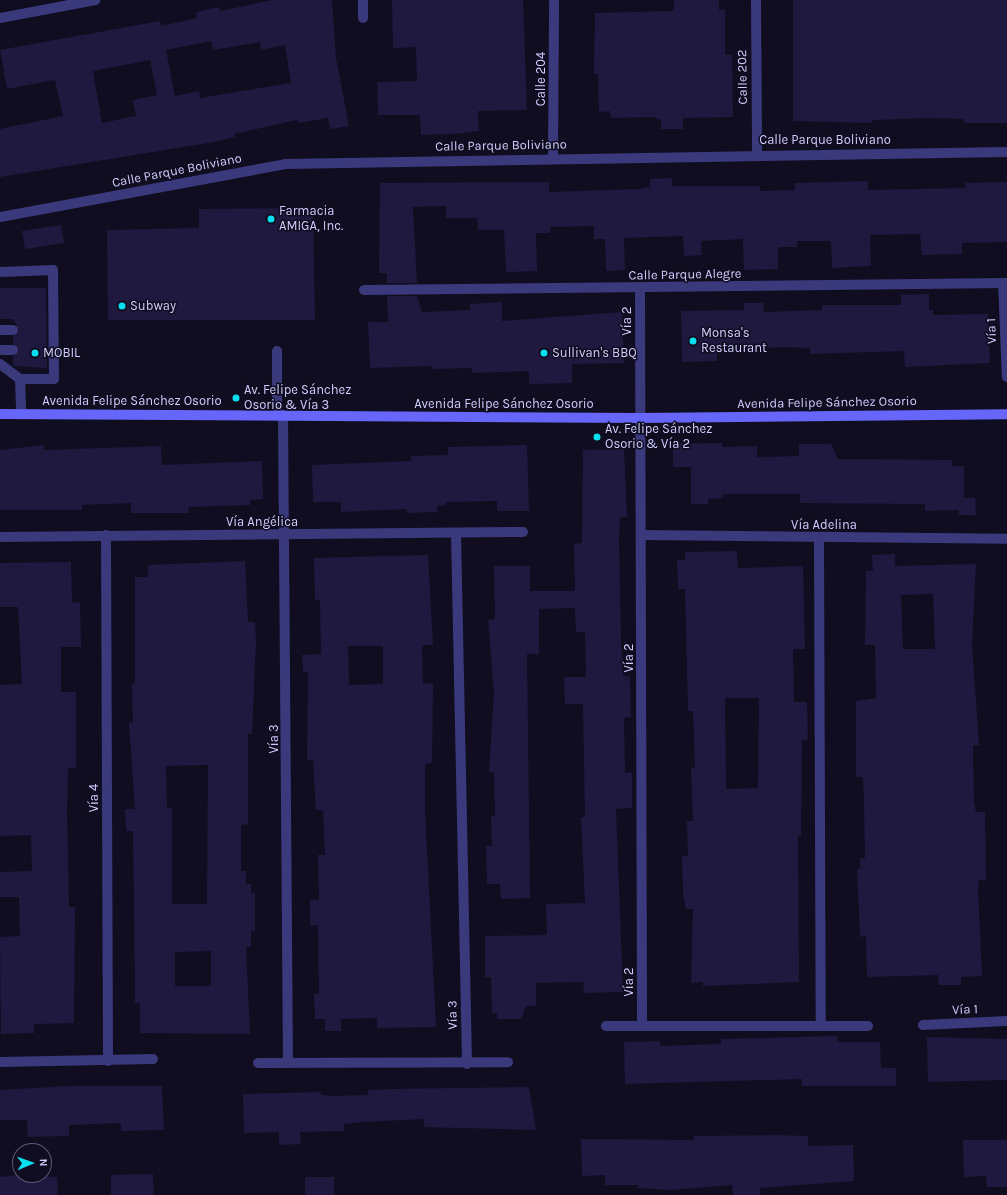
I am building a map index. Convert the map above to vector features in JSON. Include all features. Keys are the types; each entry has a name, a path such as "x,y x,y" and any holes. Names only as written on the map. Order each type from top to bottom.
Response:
{"street":[{"path":"0,18 95,0"},
{"path":"363,0 364,18"},
{"name":"Calle 204","path":"553,157 554,0"},
{"name":"Calle 202","path":"756,0 757,154"},
{"name":"Calle Parque Boliviano","path":"0,217 285,164 553,157 1007,152"},
{"path":"0,272 53,270 50,351 54,379 20,379 0,364"},
{"name":"Calle Parque Alegre","path":"364,290 640,289 1005,283"},
{"name":"Vía 1","path":"1005,283 1007,377"},
{"name":"Vía 2","path":"640,289 642,535 642,1026"},
{"path":"0,330 13,330"},
{"path":"0,350 13,350"},
{"name":"Vía 3","path":"276,351 286,536 288,1063"},
{"path":"20,379 21,414"},
{"name":"Avenida Felipe Sánchez Osorio","path":"0,414 640,418 1007,414"},
{"name":"Vía Angélica","path":"0,537 106,535 286,536 523,532"},
{"name":"Vía 3","path":"456,533 467,1064"},
{"name":"Vía 4","path":"106,535 108,1061"},
{"name":"Vía Adelina","path":"642,535 819,539 1007,538"},
{"path":"819,539 821,1025"},
{"name":"Vía 1","path":"923,1025 1007,1021"},
{"path":"606,1026 868,1026"},
{"path":"0,1062 153,1059"},
{"path":"258,1062 467,1064 508,1062"}],"building":[{"path":"272,0 332,0 336,58 349,126 330,129 328,118 298,123 297,120 234,134 235,137 214,142 0,177 0,129 63,116 55,80 7,89 0,50 160,21 161,26 197,18 196,12 219,7 220,11","holes":["211,41 213,50 260,42 261,50 285,45 291,83 200,98 199,91 175,96 166,50","150,60 157,95 133,100 136,116 102,123 93,71"]},
{"path":"392,0 523,0 527,110 478,111 479,131 454,134 421,135 420,115 378,115 377,82 417,81 416,47 393,48"},
{"path":"674,0 719,0 719,10 725,10 725,55 732,55 733,117 683,118 683,129 661,129 661,120 654,117 611,118 610,111 599,112 598,74 594,74 595,13 674,11"},
{"path":"793,0 1007,0 1007,123 964,123 964,119 930,118 872,120 872,123 793,121"},
{"path":"672,178 672,186 760,186 760,191 795,190 795,183 868,181 868,190 966,188 965,183 1007,182 1007,242 962,243 962,254 922,255 920,234 870,235 871,266 832,268 831,241 797,241 797,247 778,247 778,269 744,270 743,239 701,241 702,255 684,256 683,236 624,238 625,270 606,271 605,239 594,239 594,226 550,227 550,233 536,233 537,271 506,272 504,230 478,230 477,218 446,218 446,206 413,207 417,283 387,283 387,273 379,273 380,183 549,182 549,192 638,189 650,187 650,179"},
{"path":"313,208 315,320 108,320 107,230 199,228 199,209"},
{"path":"61,225 64,243 25,249 22,231"},
{"path":"0,288 46,288 47,368 13,366 13,356 19,350 13,344 13,336 19,330 13,319 0,319"},
{"path":"929,294 929,310 933,310 933,315 988,314 990,363 905,367 904,351 810,354 810,348 783,347 717,350 717,361 682,362 681,311 744,310 744,303 763,303 764,312 822,310 822,305 901,305 901,295"},
{"path":"387,296 417,296 422,312 470,310 470,304 502,302 502,321 622,312 624,363 572,364 572,383 529,384 529,371 472,373 472,368 432,369 431,366 370,368 368,322 388,322"},
{"path":"722,443 722,447 757,446 757,457 799,456 799,444 831,444 838,459 952,460 952,466 964,466 964,498 975,498 976,515 959,515 959,510 925,511 925,504 800,503 800,494 723,494 723,498 708,499 708,504 691,504 691,467 673,467 673,444"},
{"path":"44,445 44,450 161,446 162,465 262,461 263,499 250,500 250,505 188,507 189,513 131,513 131,503 82,505 82,510 0,510 0,450"},
{"path":"527,445 529,511 497,511 497,501 446,502 446,505 437,506 437,512 407,513 407,509 341,512 341,502 313,502 312,465 411,461 411,456 448,455 448,447"},
{"path":"624,449 627,517 620,517 621,641 623,676 630,676 631,717 624,718 625,773 632,773 632,808 616,809 623,992 584,993 583,982 536,983 536,1006 526,1006 521,1019 497,1019 497,1013 492,1013 491,977 485,977 485,936 547,935 546,904 585,903 581,817 585,817 583,704 565,704 564,677 586,677 585,632 576,632 575,608 539,609 539,654 527,654 530,898 501,899 500,884 487,884 486,846 492,846 491,816 495,816 494,772 489,772 494,693 488,620 495,619 494,566 530,566 530,591 575,591 574,544 582,543 583,450"},
{"path":"737,551 738,568 803,566 805,649 793,649 794,702 807,702 808,740 802,740 801,836 798,836 799,982 703,986 703,982 691,983 693,909 686,909 683,894 682,856 688,856 687,821 693,821 691,768 695,767 693,711 688,711 685,589 678,589 677,560 685,560 685,552","holes":["725,698 759,698 758,788 726,789"]},
{"path":"895,554 895,566 976,564 972,644 979,745 973,745 974,803 976,812 985,812 986,880 979,880 978,888 982,976 961,977 961,985 939,985 938,975 867,977 866,936 860,937 857,869 860,869 860,858 865,858 863,777 856,777 856,701 876,698 875,645 865,645 866,571 873,571 872,555","holes":["933,594 935,649 903,649 901,595"]},
{"path":"428,555 433,645 422,645 423,684 433,683 432,763 425,764 425,811 436,1027 377,1028 377,1018 341,1019 341,1031 325,1031 325,1019 315,1019 314,994 319,994 318,925 310,925 310,900 319,900 318,855 325,855 323,810 316,810 313,760 307,760 308,672 303,673 302,655 321,654 320,600 315,600 314,558","holes":["348,646 383,646 383,684 349,685"]},
{"path":"245,561 248,622 255,622 256,640 252,734 248,734 248,824 241,825 241,871 246,871 246,884 251,884 251,893 255,893 255,931 251,931 251,947 246,947 250,1034 140,1033 140,1003 135,1003 133,831 126,831 125,809 135,809 129,723 133,723 132,685 135,684 135,577 148,577 148,565","holes":["208,765 207,904 172,904 172,808 167,808 166,766","211,951 211,986 175,986 175,952"]},
{"path":"71,562 72,603 80,602 81,647 61,647 61,692 76,692 76,768 68,768 67,814 69,907 75,907 74,1023 34,1024 34,1033 1,1034 0,937 20,936 19,897 0,897 0,872 32,871 31,835 0,836 0,685 22,684 18,607 0,607 0,563"},
{"path":"837,1036 837,1042 880,1042 881,1068 896,1068 896,1086 802,1086 802,1079 625,1084 624,1042 660,1041 660,1046 721,1044 721,1039"},
{"path":"927,1037 1007,1039 1007,1080 928,1082"},
{"path":"68,1086 162,1086 164,1130 121,1131 121,1123 69,1125 69,1136 28,1137 27,1120 0,1120 0,1090"},
{"path":"529,1087 536,1130 424,1127 424,1119 363,1122 344,1124 344,1131 300,1132 301,1144 279,1145 279,1132 244,1133 243,1094 321,1092 321,1095 333,1096 368,1095 368,1090"},
{"path":"694,1136 808,1136 808,1146 853,1145 854,1181 760,1188 760,1195 733,1195 732,1185 672,1190 638,1188 638,1185 605,1185 605,1175 582,1176 581,1139 694,1140"},
{"path":"963,1140 1007,1140 1007,1187 987,1187 986,1176 964,1177"},
{"path":"153,1174 154,1195 111,1195 111,1175"},
{"path":"12,1176 12,1183 52,1183 52,1177 57,1177 58,1195 0,1195 0,1177"},
{"path":"305,1177 334,1177 334,1195 305,1195"}],"place":[{"name":"Farmacia AMIGA, Inc.","path":"271,219"},
{"name":"Subway","path":"122,306"},
{"name":"Monsa's Restaurant","path":"693,341"},
{"name":"MOBIL","path":"35,353"},
{"name":"Sullivan's BBQ","path":"544,353"},
{"name":"Av. Felipe Sánchez Osorio & Vía 3","path":"236,398"},
{"name":"Av. Felipe Sánchez Osorio & Vía 2","path":"597,437"}]}
